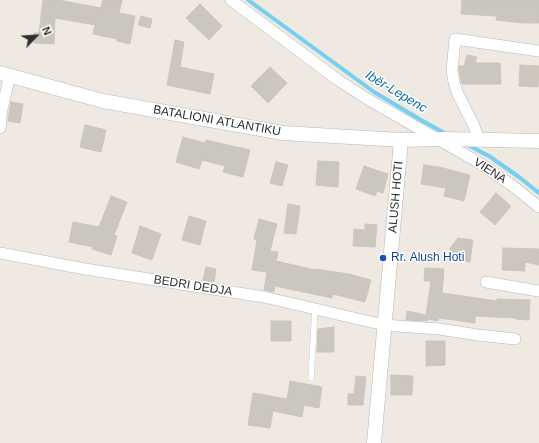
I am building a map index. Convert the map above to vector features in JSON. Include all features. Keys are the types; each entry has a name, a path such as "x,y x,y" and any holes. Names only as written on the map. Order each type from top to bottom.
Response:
{"street":[{"name":"BATALIONI ATLANTIKU","path":"230,0 338,80 369,100 442,139"},
{"path":"479,140 474,126 457,92 454,82 452,71 455,39 539,51"},
{"name":"BATALIONI ATLANTIKU","path":"5,74 102,101 283,133 401,140 442,139 539,142"},
{"path":"0,128 5,74"},
{"name":"VIENA","path":"442,139 513,186 539,207"},
{"name":"ALUSH HOTI","path":"374,443 401,140"},
{"name":"BEDRI DEDJA","path":"0,254 264,297 384,325"},
{"path":"486,282 539,291"},
{"path":"384,325 439,329 516,339"}],"lane":[{"path":"311,378 315,309"}],"building":[{"path":"43,0 58,0 101,8 103,0 122,0 119,13 135,16 130,44 117,41 117,39 93,34 95,25 55,18 54,44 34,43 34,33 39,33"},
{"path":"462,0 539,0 539,23 496,20 497,16 461,14"},
{"path":"200,4 222,26 209,40 186,18"},
{"path":"141,16 152,19 150,28 138,25"},
{"path":"175,40 184,42 180,67 214,74 210,94 167,85"},
{"path":"467,55 477,57 475,63 500,63 501,84 462,84 459,66 464,66"},
{"path":"520,65 539,66 538,87 519,86"},
{"path":"270,67 287,83 268,103 251,86"},
{"path":"11,102 23,104 20,123 8,121"},
{"path":"85,125 106,130 101,152 80,147"},
{"path":"183,137 205,143 206,140 250,150 243,177 223,172 225,166 202,160 199,169 176,162"},
{"path":"318,161 339,162 338,187 316,185"},
{"path":"276,162 288,165 282,186 270,183"},
{"path":"424,165 439,167 470,175 464,201 444,196 446,188 421,184"},
{"path":"364,166 388,174 383,193 377,191 375,196 356,189"},
{"path":"496,193 511,206 495,225 480,212"},
{"path":"111,196 127,202 114,235 117,236 111,255 92,249 93,247 69,242 73,222 99,227"},
{"path":"288,204 300,206 296,234 284,233"},
{"path":"189,216 206,221 200,245 182,240"},
{"path":"259,219 277,224 270,251 278,252 276,261 315,270 349,274 371,280 365,302 333,294 332,298 275,286 274,292 264,290 267,272 252,270 257,240 254,239"},
{"path":"365,224 377,225 375,247 353,246 354,229 365,230"},
{"path":"140,226 161,234 152,260 132,253"},
{"path":"458,238 473,240 470,262 448,259 450,248"},
{"path":"503,248 539,249 539,265 525,262 525,271 502,270"},
{"path":"206,267 216,269 214,282 203,280"},
{"path":"425,268 444,269 442,293 497,301 497,299 530,300 529,320 475,316 475,323 439,318 438,321 428,319 427,321 406,320 407,311 426,315 431,281 424,281"},
{"path":"271,321 291,321 291,341 271,341"},
{"path":"334,327 334,352 317,352 318,329"},
{"path":"426,341 445,341 445,365 426,366"},
{"path":"391,375 413,376 412,395 391,395"},
{"path":"356,376 366,377 363,405 348,405 348,394 354,394"},
{"path":"290,381 322,387 319,408 304,405 302,417 273,411 270,428 248,425 253,393 287,399"}],"waterway":[{"name":"Ibër-Lepenc","path":"248,0 374,92 448,135"},
{"name":"Ibër-Lepenc","path":"466,144 489,156 539,193"}],"place":[{"name":"Rr. Alush Hoti","path":"383,258"}]}
